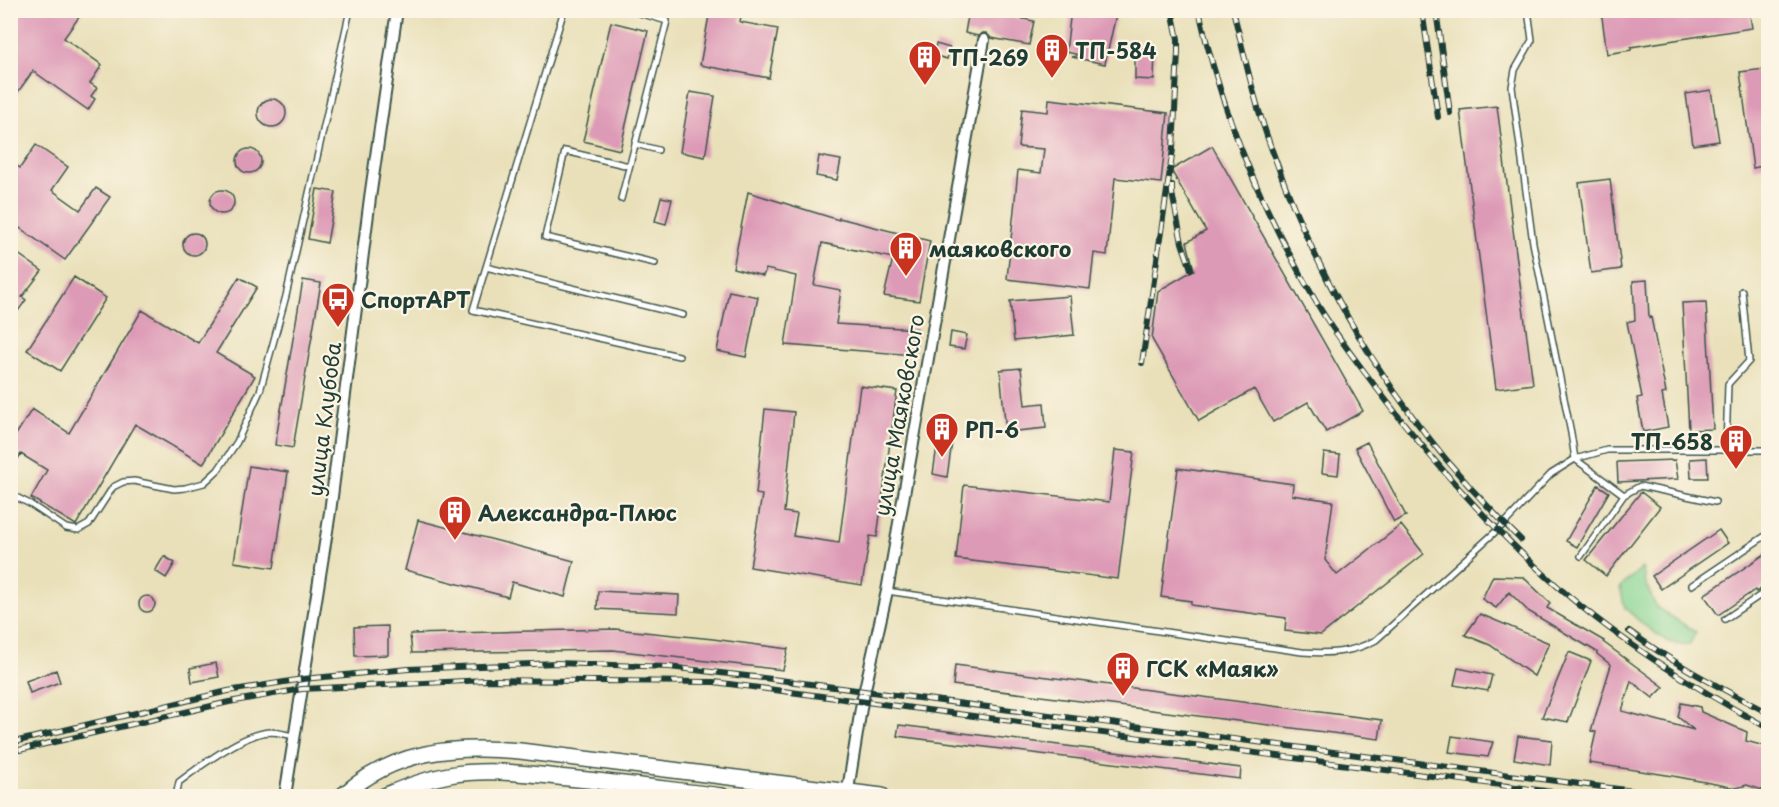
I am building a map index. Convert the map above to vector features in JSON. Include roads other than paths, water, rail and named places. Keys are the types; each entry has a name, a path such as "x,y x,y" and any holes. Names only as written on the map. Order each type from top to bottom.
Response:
{"main road":[{"path":"342,796 363,780 405,759 441,750 476,747 520,750 848,794 882,796"},
{"path":"384,796 429,779 451,774 480,772 522,773 619,787 722,796"}],"street":[{"name":"улица Клубова","path":"285,796 330,512 370,198 397,10"},
{"name":"улица Маяковского","path":"848,794 862,702 887,591 984,40"}],"lane":[{"path":"10,494 30,504 66,528 78,530 89,524 113,487 123,482 134,481 174,489 185,488 204,483 219,470 237,442 260,391 286,296 350,10"},
{"path":"564,10 473,309 680,356"},
{"path":"621,199 668,21 629,10"},
{"path":"1528,10 1532,40 1515,70 1512,87 1533,243 1575,459 1624,495"},
{"path":"635,144 658,150"},
{"path":"629,166 565,151 545,237 655,263"},
{"path":"486,267 682,315"},
{"path":"1726,450 1728,384 1749,362 1742,291"},
{"path":"887,591 1302,652 1347,652 1362,648 1376,640 1504,524 1551,474 1575,459 1607,450 1768,450"},
{"path":"1581,556 1624,495 1640,486 1715,502"},
{"path":"1692,585 1768,534"},
{"path":"1725,619 1768,590"},
{"path":"177,796 179,782 236,744 270,732 294,736"}],"railway":[{"path":"1142,363 1173,149 1178,39 1172,10"},
{"path":"1199,10 1231,123 1245,160 1278,231 1329,322 1394,411 1477,508 1522,554 1571,598 1652,659 1768,728"},
{"path":"1233,10 1255,99 1272,150 1293,205 1344,310 1406,408 1480,498 1521,540"},
{"path":"1422,10 1438,117"},
{"path":"1436,10 1450,113"},
{"path":"1172,185 1182,243 1191,269"},
{"path":"1629,631 1679,664 1768,713"},
{"path":"10,743 228,691 303,679 408,669 557,663 669,667 772,679 1672,796"},
{"path":"19,750 229,702 302,689 486,680 714,682 1584,796"}],"place":[{"name":"ТП-584","path":"1052,79"},
{"name":"ТП-269","path":"925,86"},
{"name":"маяковского","path":"906,277"},
{"name":"СпортАРТ","path":"338,328"},
{"name":"РП-6","path":"942,458"},
{"name":"ТП-658","path":"1736,470"},
{"name":"Александра-Плюс","path":"455,541"},
{"name":"ГСК «Маяк»","path":"1123,697"}]}
